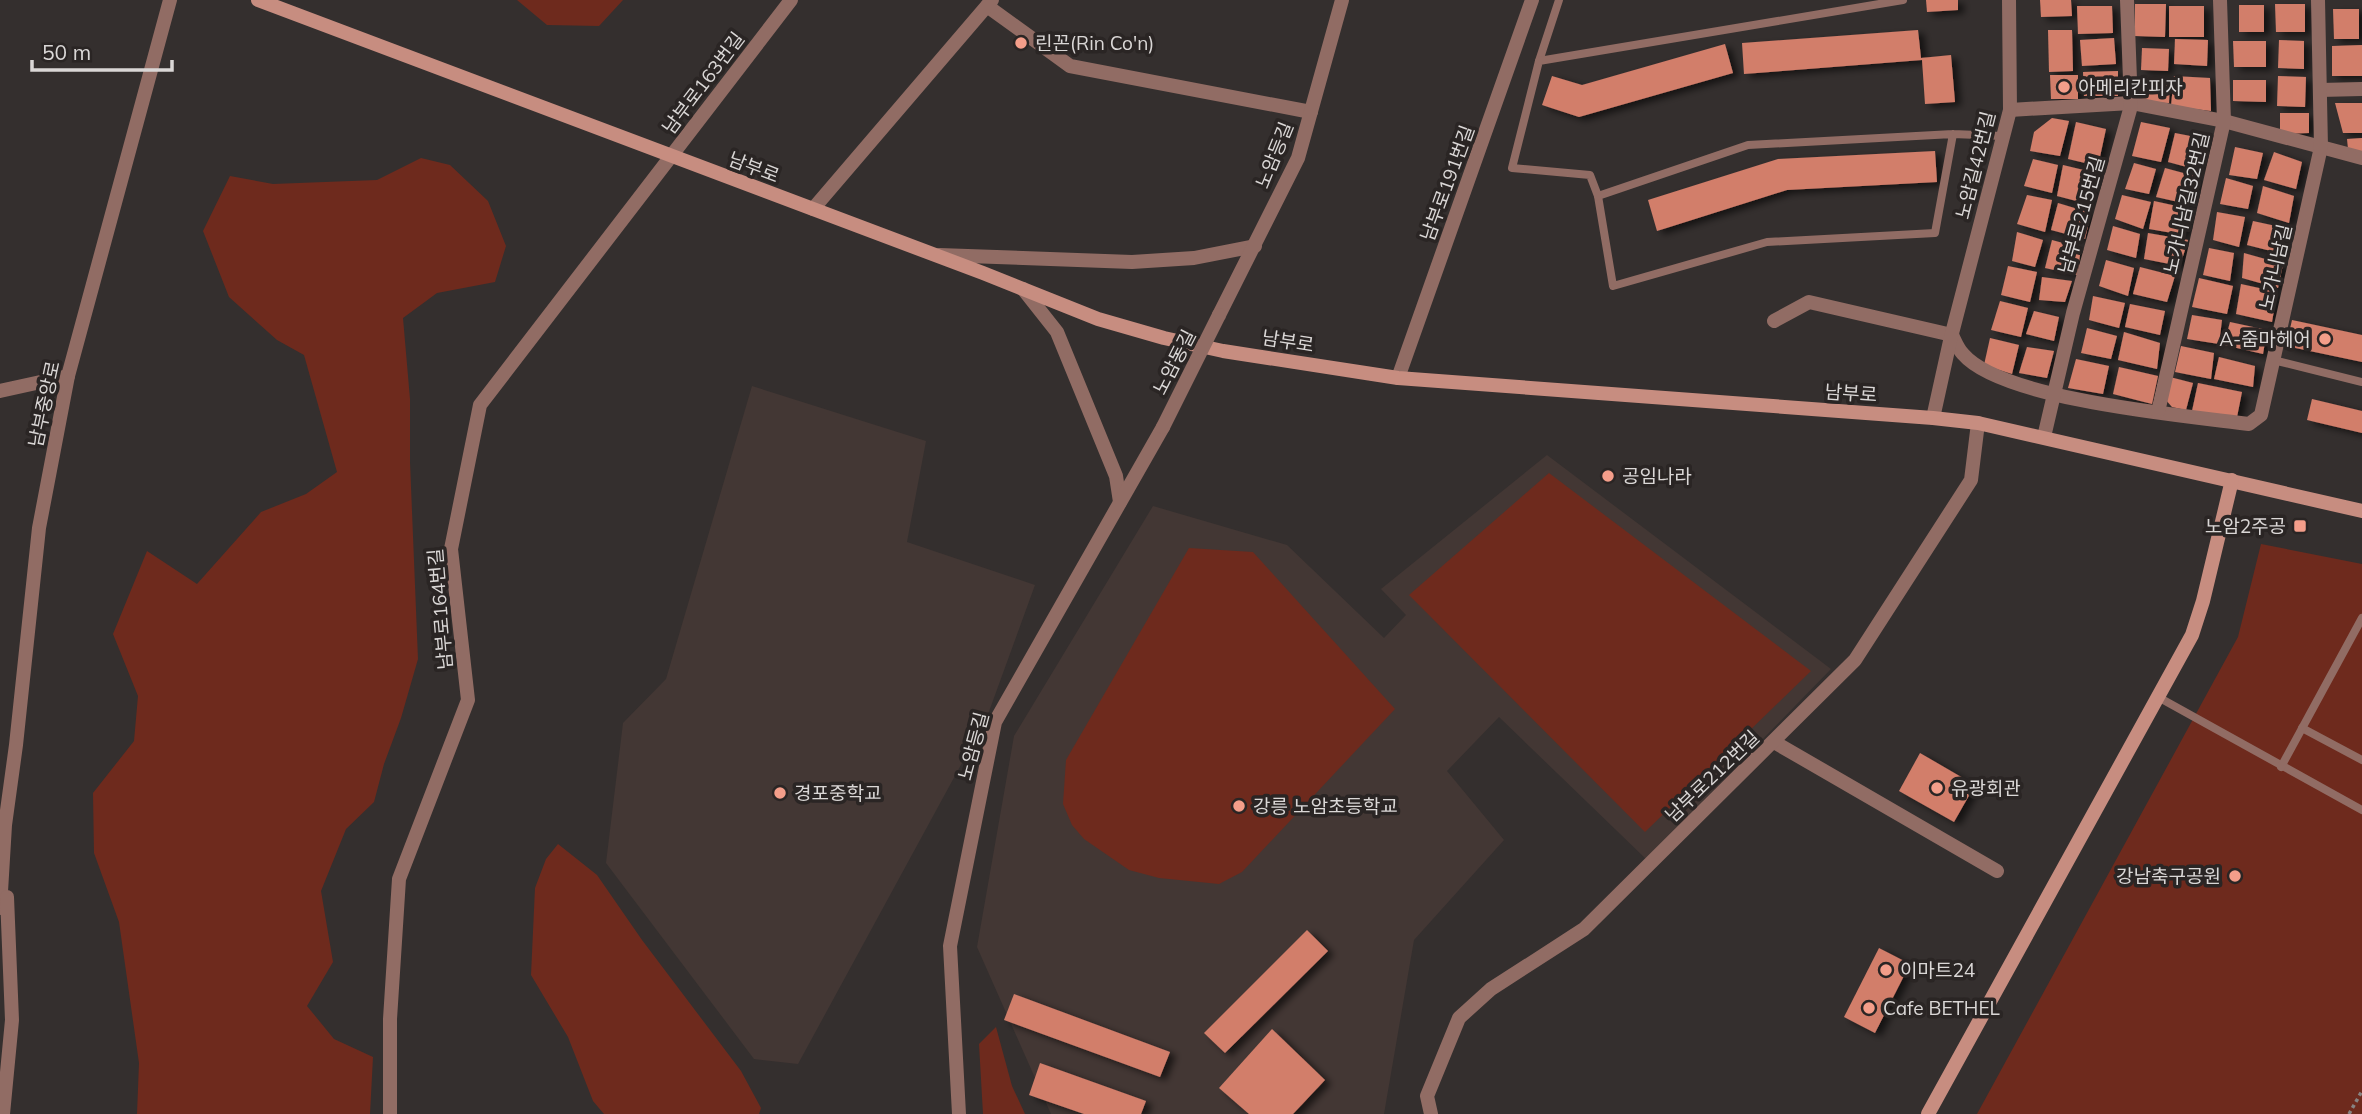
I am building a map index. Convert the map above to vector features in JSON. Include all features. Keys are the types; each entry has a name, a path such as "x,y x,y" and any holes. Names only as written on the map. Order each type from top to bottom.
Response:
{"street":[{"name":"남부중앙로","path":"0,908 5,825 18,731 39,528 68,376 170,0"},
{"name":"남부로","path":"258,0 1098,319 1164,338 1223,351 1398,378 1933,418 1978,424 2232,480 2362,512"},
{"name":"남부로163번길","path":"672,156 791,0"},
{"name":"노암등길","path":"1219,315 1298,158 1342,0"},
{"name":"남부로191번길","path":"1398,378 1532,0"},
{"name":"노암길42번길","path":"1933,418 2010,110 2009,0"},
{"name":"남부로215번길","path":"2044,437 2073,313 2130,103 2127,0"},
{"name":"노가니남길32번길","path":"2158,412 2224,121 2220,0"},
{"name":"노가니남길","path":"2054,395 2249,424 2261,415 2321,147 2318,0"},
{"path":"813,209 989,3 1070,66 1311,112"},
{"path":"2320,90 2362,89"},
{"path":"2010,110 2130,103 2224,121 2362,158"},
{"name":"남부로164번길","path":"390,1114 390,1018 399,879 468,700 451,549 480,405 672,156"},
{"path":"933,255 1132,262 1194,258 1255,246"},
{"path":"1023,289 1057,332 1116,476 1120,502"},
{"path":"1774,321 1809,302 1952,335 1963,355 1987,373 2054,395"},
{"name":"노암동길","path":"1163,427 1219,315"},
{"path":"0,391 68,376"},
{"name":"남부로212번길","path":"1431,1114 1427,1096 1459,1018 1492,989 1584,929 1855,660 1971,480 1978,424"},
{"name":"노암등길","path":"959,1114 950,946 995,722 1163,427"},
{"path":"1928,1114 2196,623 2232,480"},
{"path":"1774,742 1997,872"},
{"name":"남부중앙로","path":"4,1114 12,1020 5,825"}],"lane":[{"path":"1559,0 1539,61 1512,167 1590,175 1598,196 1613,286 1767,242 1935,233 1953,134"},
{"path":"1539,61 1903,0"},
{"path":"1598,196 1748,145 1953,134 2002,136"},
{"path":"2273,360 2362,382"},
{"path":"2281,767 2362,618"},
{"path":"2158,697 2362,810"},
{"path":"2302,728 2362,760"}],"path":[{"path":"2349,1114 2362,1091"}],"shaded area":[{"path":"517,0 623,0 599,26 547,25"},
{"path":"421,158 450,165 488,201 506,246 495,282 437,293 403,318 410,399 418,659 374,802 346,829 321,891 333,962 307,1006 334,1039 373,1057 370,1114 137,1114 139,1063 119,922 94,853 93,793 134,741 138,696 113,634 147,551 197,584 261,512 306,494 337,472 304,355 277,340 229,297 203,231 230,176 273,184 377,180"},
{"name":"경포중학교","path":"752,386 926,441 907,542 1035,585 987,717 798,1064 754,1059 606,863 623,723 666,679"},
{"name":"강릉 노암초등학교","path":"1547,455 1831,669 1646,859 1499,717 1447,771 1504,840 1414,940 1384,1114 1051,1114 977,947 1014,736 1153,506 1287,545 1384,638 1406,615 1381,589"},
{"path":"1549,473 1811,671 1645,832 1409,595"},
{"name":"강남축구공원","path":"2261,544 2362,564 2362,1114 1977,1114 2238,637"},
{"path":"1189,548 1253,552 1395,709 1242,872 1219,884 1159,878 1129,870 1084,839 1072,825 1063,804 1066,760"},
{"path":"558,844 597,875 642,940 741,1071 761,1108 759,1114 604,1114 593,1101 568,1037 531,975 535,888 546,859"},
{"path":"996,1027 1012,1086 1025,1114 983,1114 979,1044"}],"building":[{"path":"1926,0 1958,0 1958,10 1927,12"},
{"path":"2040,0 2071,0 2072,16 2041,17"},
{"path":"2135,4 2166,4 2165,37 2135,36"},
{"path":"2275,4 2305,4 2305,32 2276,32"},
{"path":"2239,5 2264,5 2264,32 2239,32"},
{"path":"2077,6 2112,6 2113,33 2078,34"},
{"path":"2169,6 2204,6 2204,37 2169,37"},
{"path":"2333,9 2359,9 2359,39 2334,39"},
{"path":"1918,30 1921,58 1951,55 1955,102 1925,104 1922,60 1744,74 1742,43"},
{"path":"2048,30 2072,30 2073,71 2049,72"},
{"path":"2114,38 2116,64 2082,66 2080,40"},
{"path":"2175,39 2208,40 2207,66 2174,64"},
{"path":"2279,40 2304,41 2304,69 2278,68"},
{"path":"2233,41 2266,41 2266,67 2234,67"},
{"path":"1725,44 1733,73 1579,117 1542,105 1552,76 1582,85"},
{"path":"2362,45 2362,76 2332,76 2332,46"},
{"path":"2142,48 2169,49 2168,71 2141,70"},
{"path":"2118,71 2118,96 2084,96 2083,72"},
{"name":"아메리칸피자","path":"2050,75 2078,75 2078,99 2051,99"},
{"path":"2174,76 2210,78 2211,111 2171,106"},
{"path":"2278,76 2306,77 2305,107 2277,106"},
{"path":"2142,77 2170,78 2169,103 2141,102"},
{"path":"2233,80 2266,80 2266,102 2233,101"},
{"path":"2335,103 2362,103 2362,133 2343,133"},
{"path":"2280,113 2309,113 2309,133 2280,134"},
{"path":"2052,118 2069,121 2060,156 2030,151 2034,132"},
{"path":"2076,122 2106,129 2098,166 2068,159"},
{"path":"2141,122 2170,128 2161,162 2132,156"},
{"path":"2175,133 2206,139 2198,170 2168,162"},
{"path":"2362,138 2362,153 2348,149 2347,139"},
{"path":"2235,147 2263,153 2257,179 2229,175"},
{"path":"1935,151 1937,182 1787,190 1657,231 1648,200 1778,159"},
{"path":"2274,152 2302,162 2296,189 2264,180"},
{"path":"2033,159 2058,165 2052,193 2024,186"},
{"path":"2134,163 2156,169 2149,194 2125,189"},
{"path":"2063,165 2096,173 2088,204 2057,196"},
{"path":"2165,168 2198,177 2192,205 2156,197"},
{"path":"2226,178 2253,186 2248,209 2220,204"},
{"path":"2263,186 2294,196 2289,223 2257,213"},
{"path":"2027,195 2052,200 2045,232 2017,224"},
{"path":"2122,195 2151,202 2143,229 2115,219"},
{"path":"2154,201 2190,209 2184,235 2149,229"},
{"path":"2058,203 2091,213 2085,239 2051,230"},
{"path":"2217,212 2245,217 2239,247 2213,240"},
{"path":"2253,221 2285,228 2279,253 2247,245"},
{"path":"2113,226 2140,234 2136,258 2107,250"},
{"path":"2017,232 2043,240 2035,267 2012,261"},
{"path":"2148,233 2188,240 2180,266 2144,259"},
{"path":"2052,240 2081,248 2077,275 2045,268"},
{"path":"2209,248 2234,253 2230,281 2203,275"},
{"path":"2244,253 2283,264 2278,288 2242,278"},
{"path":"2106,260 2134,268 2128,296 2099,286"},
{"path":"2008,266 2037,272 2030,302 2001,295"},
{"path":"2140,267 2175,276 2167,302 2133,294"},
{"path":"2042,277 2072,281 2065,302 2039,300"},
{"path":"2199,278 2233,286 2227,314 2192,307"},
{"path":"2241,284 2277,292 2272,322 2236,314"},
{"path":"2093,296 2125,303 2119,328 2089,320"},
{"path":"2000,301 2028,308 2021,337 1991,330"},
{"path":"2130,304 2165,311 2160,335 2125,327"},
{"path":"2034,311 2059,317 2054,341 2026,334"},
{"path":"2192,315 2222,320 2219,344 2187,339"},
{"path":"2292,320 2362,335 2362,362 2286,346"},
{"path":"2230,322 2267,330 2263,354 2224,345"},
{"path":"2087,328 2117,336 2111,359 2081,353"},
{"path":"2124,332 2160,343 2157,369 2118,360"},
{"path":"1990,338 2019,345 2012,374 1984,365"},
{"path":"2181,346 2214,353 2211,379 2175,372"},
{"path":"2027,347 2054,351 2047,378 2019,373"},
{"path":"2219,357 2255,366 2253,387 2214,379"},
{"path":"2076,359 2109,366 2103,394 2068,388"},
{"path":"2119,367 2158,376 2152,404 2113,394"},
{"path":"2170,377 2193,383 2186,410 2172,407 2165,399"},
{"path":"2198,383 2242,392 2237,417 2192,411"},
{"path":"2312,399 2362,411 2362,433 2307,420"},
{"name":"유광회관","path":"1920,753 1975,785 1954,822 1899,791"},
{"path":"1307,930 1328,951 1225,1053 1204,1033"},
{"path":"1879,948 1910,964 1875,1033 1844,1017"},
{"path":"1014,994 1170,1052 1160,1077 1004,1020"},
{"path":"1272,1029 1325,1080 1293,1114 1249,1114 1219,1088"},
{"path":"1040,1063 1146,1101 1141,1114 1084,1114 1029,1095"}],"place":[{"name":"린꼰(Rin Co'n)","path":"1021,43"},
{"name":"아메리칸피자","path":"2064,87"},
{"name":"A-줌마헤어","path":"2325,339"},
{"name":"공임나라","path":"1608,476"},
{"name":"노암2주공","path":"2300,526"},
{"name":"유광회관","path":"1937,788"},
{"name":"경포중학교","path":"780,793"},
{"name":"강릉 노암초등학교","path":"1239,806"},
{"name":"강남축구공원","path":"2235,876"},
{"name":"이마트24","path":"1886,970"},
{"name":"Cafe BETHEL","path":"1869,1008"}]}
